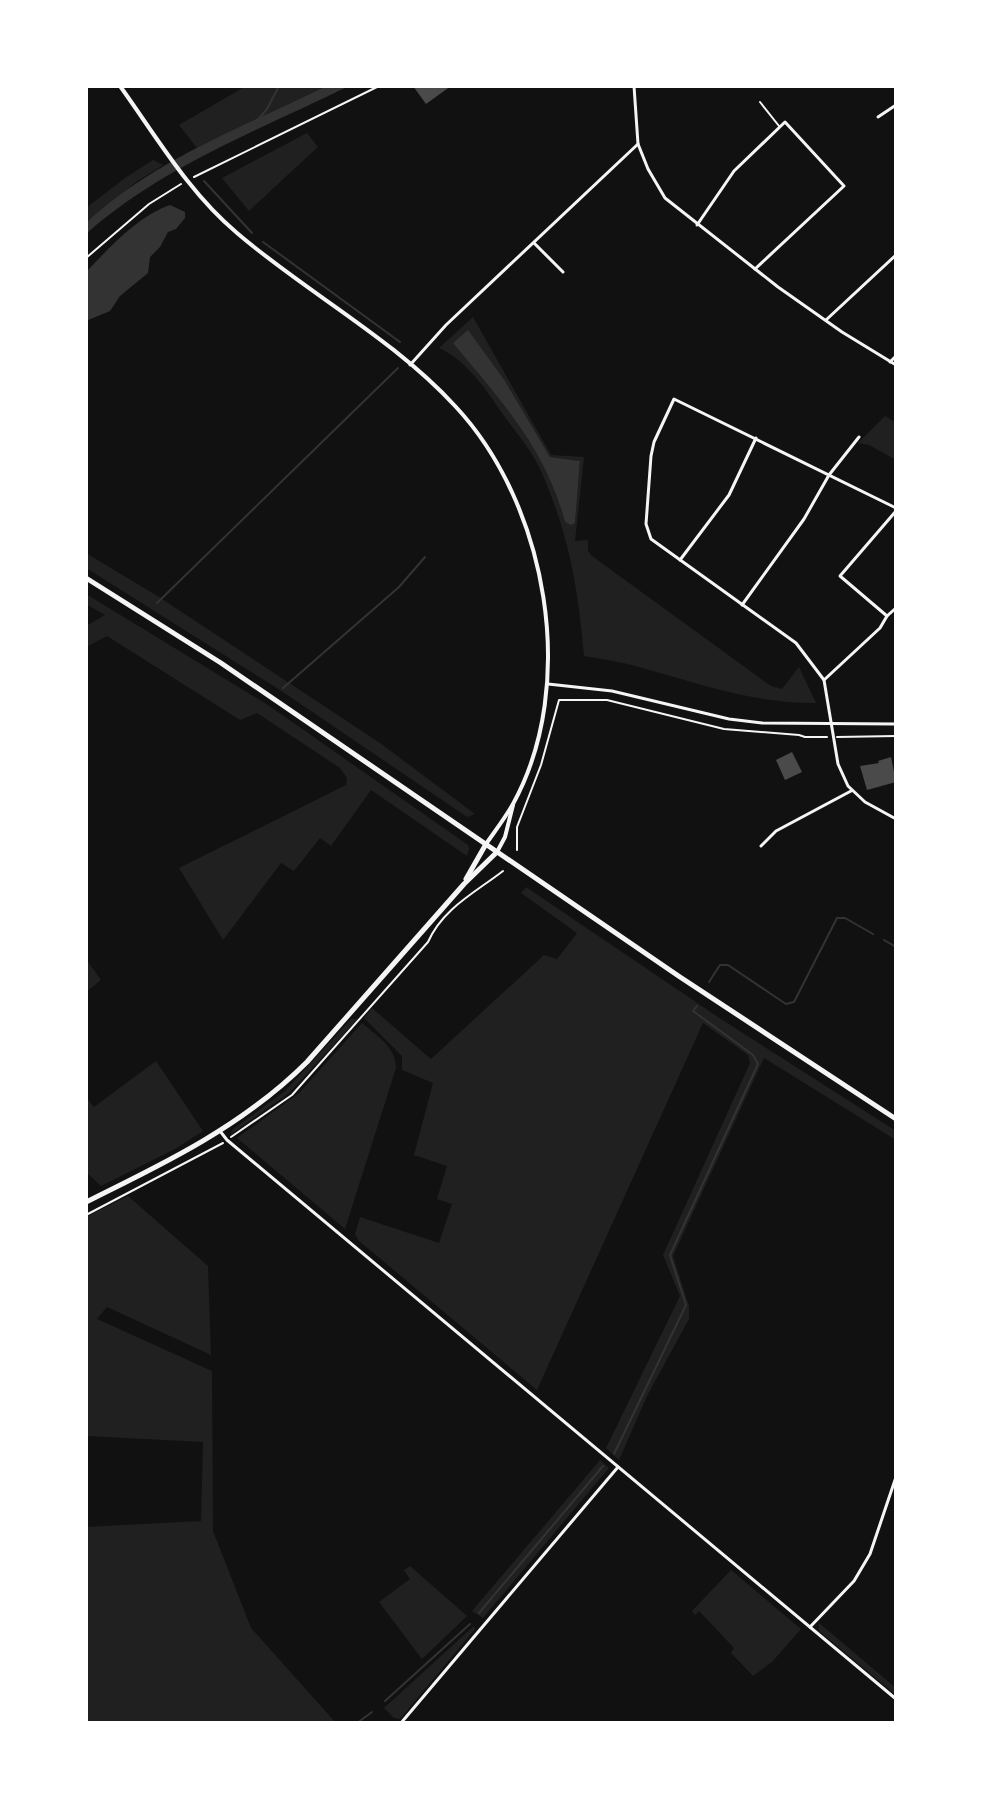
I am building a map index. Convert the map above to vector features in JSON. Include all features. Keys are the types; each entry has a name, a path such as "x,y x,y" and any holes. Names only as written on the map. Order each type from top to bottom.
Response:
{"main road":[{"path":"86,578 244,678 896,1119"},
{"path":"464,884 486,844"},
{"path":"86,1202 180,1155 261,1105 307,1062 464,884 497,852"}],"street":[{"path":"120,86 186,178 235,232 410,365 449,399 477,432 515,497 530,534 540,578 547,633 546,683 538,734 513,803 505,837 497,852"},
{"path":"634,86 638,144 665,198 755,269 896,365"},
{"path":"878,117 896,105"},
{"path":"697,225 734,171 785,122 844,186 755,269"},
{"path":"410,365 446,325 638,144"},
{"path":"534,243 563,272"},
{"path":"826,320 896,255"},
{"path":"890,362 896,356"},
{"path":"887,616 840,576 896,510 674,399 654,442 646,524 651,539 796,643 824,680 840,770 851,791 896,819"},
{"path":"742,605 804,519 829,475 859,437"},
{"path":"680,560 729,495 756,438"},
{"path":"824,680 880,628 896,608"},
{"path":"546,683 612,691 729,719 786,725 896,724"},
{"path":"761,846 776,831 851,791"},
{"path":"486,844 513,803"},
{"path":"220,1131 896,1699"},
{"path":"401,1723 618,1467"},
{"path":"810,1627 854,1581 870,1554 896,1477"}],"lane":[{"path":"760,102 780,128"}],"path":[{"path":"86,258 149,204 186,178 379,86"},
{"path":"517,850 517,827 541,765 559,700 607,700 724,729 805,737 896,736"}],"shaded area":[{"path":"246,86 318,86 320,89 197,148 179,125"},
{"path":"326,86 349,86 178,169 115,210 86,234 86,223 112,200 170,162"},
{"path":"307,133 318,147 249,211 222,178"},
{"path":"153,160 163,165 136,182 86,223 86,208"},
{"path":"170,205 185,212 185,218 176,229 168,232 150,257 148,273 120,296 110,311 86,321 86,272 135,225"},
{"path":"473,317 551,455 584,457 575,541 588,540 588,551 592,556 771,686 782,689 799,667 816,703 747,696 632,665 584,656 571,562 559,517 541,471 480,383 457,359 439,348","holes":["477,372 505,381 550,457 580,461 575,523 565,522 550,480 530,442"]},
{"path":"468,330 505,381 550,457 580,461 575,523 565,522 545,470 519,426 453,343"},
{"path":"885,416 896,423 896,460 869,445 858,443"},
{"path":"86,553 159,597 380,743 475,814 467,817 280,690 86,568"},
{"path":"86,594 268,705 468,845 467,856 371,790 331,846 320,838 294,871 281,863 223,940 179,868 346,785 347,778 340,768 257,713 240,720 107,636 86,647 86,626 105,615 86,604"},
{"path":"526,887 721,1019 896,1131 896,1140 764,1058 673,1256 689,1306 689,1319 647,1396 619,1460 606,1448 680,1296 663,1255 750,1063 748,1055 703,1023 537,1390 358,1240 355,1234 360,1217 439,1243 452,1204 437,1199 447,1166 414,1155 433,1083 402,1070 402,1056 364,1018 372,1008 431,1059 544,955 557,959 577,933 521,893"},
{"path":"86,959 101,980 86,992"},
{"path":"351,1019 358,1019 289,1093 230,1135 232,1130 285,1091"},
{"path":"362,1023 389,1048 396,1068 345,1229 237,1138 299,1093"},
{"path":"156,1061 203,1131 177,1148 101,1186 86,1172 86,1097 94,1107"},
{"path":"128,1196 208,1266 211,1355 107,1307 97,1319 212,1371 213,1531 251,1628 336,1723 89,1723 86,1718 86,1527 201,1521 203,1442 86,1436 86,1217"},
{"path":"600,1460 609,1468 483,1618 472,1611"},
{"path":"410,1566 467,1616 422,1659 379,1602 410,1579 404,1570"},
{"path":"731,1570 801,1629 772,1662 753,1676 731,1653 734,1648 699,1611 695,1615 692,1611"},
{"path":"819,1623 896,1688 896,1695 819,1631"},
{"path":"474,1626 475,1629 400,1719 394,1718 384,1708"}],"building":[{"path":"413,86 451,86 426,104"},
{"path":"792,752 802,772 785,780 776,760"},
{"path":"891,757 896,782 867,790 860,766 879,763"}],"waterway":[{"path":"256,122 279,86"},
{"path":"204,181 252,233"},
{"path":"263,242 400,342"},
{"path":"157,603 398,368"},
{"path":"283,688 399,587 425,557"},
{"path":"709,982 720,965 728,965 786,1004 794,1002 837,918 845,918 873,934"},
{"path":"884,940 896,947"},
{"path":"614,1454 686,1305 670,1255 758,1064 753,1055 693,1011 697,1006"},
{"path":"479,1613 603,1466"},
{"path":"385,1701 470,1624"},
{"path":"357,1723 372,1712"}]}
